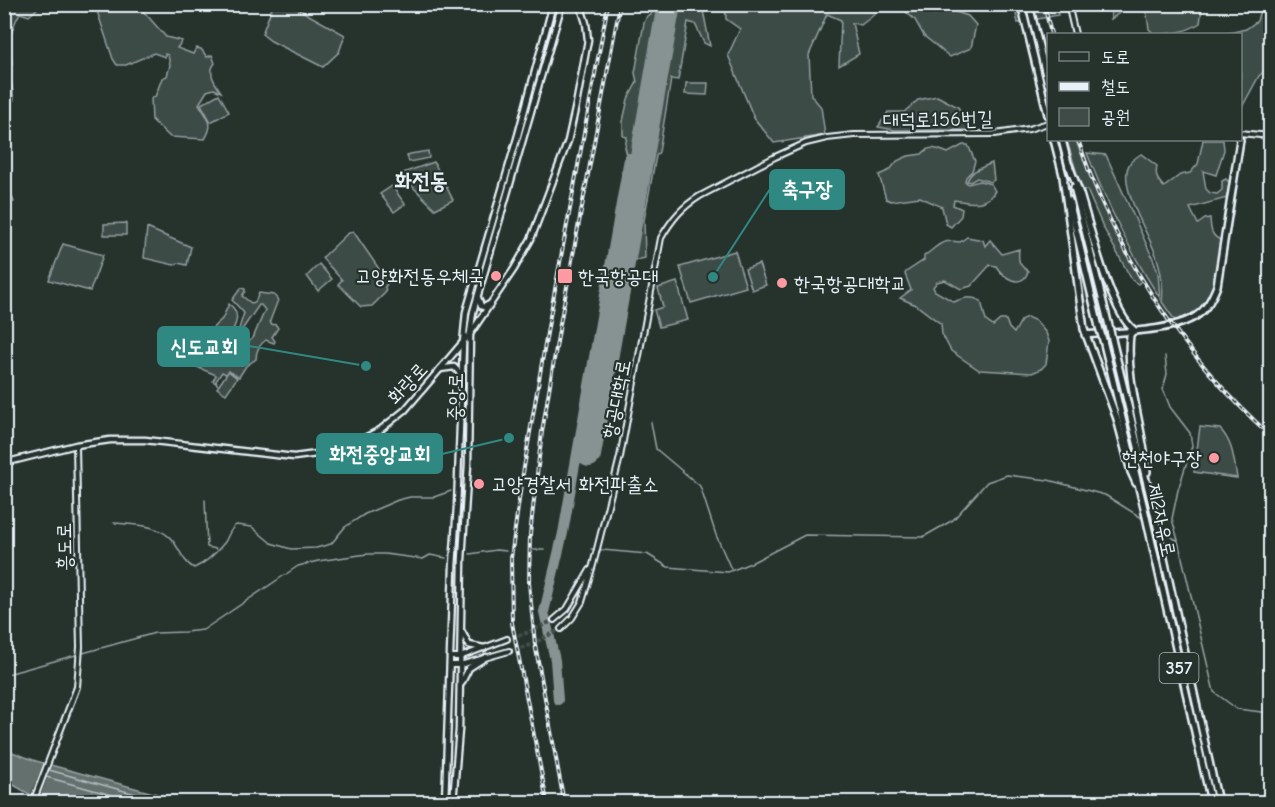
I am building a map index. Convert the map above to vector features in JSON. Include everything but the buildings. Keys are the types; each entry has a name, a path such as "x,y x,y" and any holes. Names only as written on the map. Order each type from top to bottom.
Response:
{"highway":[{"path":"1022,4 1047,111"},
{"path":"1029,4 1047,80"},
{"name":"제2자유로","path":"1054,141 1141,495 1211,802"},
{"name":"제2자유로","path":"1062,141 1154,513 1218,802"},
{"path":"1085,335 1164,327 1186,321 1205,308 1212,298 1219,273 1240,141"},
{"path":"1069,165 1108,283 1127,325 1134,330"},
{"path":"1063,177 1085,335 1117,419 1131,472 1141,495"},
{"path":"1134,330 1130,335 1134,403 1146,459 1149,494"}],"main road":[{"name":"중앙로","path":"446,802 450,657 466,312 518,135 553,4"},
{"name":"중앙로","path":"453,802 459,730 470,334 473,312 562,4"},
{"name":"화랑로","path":"4,463 76,445 110,440 145,440 294,457 324,453 353,444 380,430 405,410 463,343 514,269 531,239 568,141 588,40 580,4"},
{"path":"478,298 481,306 490,304"},
{"path":"440,369 456,368 461,374 462,381"},
{"path":"461,629 469,645 484,648"},
{"path":"459,690 469,668 486,657"}],"street":[{"path":"1068,4 1075,33"},
{"name":"대덕로156번길","path":"656,261 661,238 673,217 689,202 806,143 854,135 995,134 1029,129 1047,123"},
{"path":"1242,136 1270,136"},
{"name":"항공대학로","path":"593,564 620,457 656,261"},
{"name":"흥도로","path":"33,802 78,687 80,649 76,445"},
{"path":"554,620 567,609 593,564"},
{"path":"561,629 572,618 582,602 593,564"},
{"path":"450,657 460,657 507,639"},
{"path":"451,665 460,665 509,651"}],"green space":[{"path":"289,4 345,35 339,52 323,67 271,41 262,34 273,5"},
{"path":"754,4 886,5 861,25 852,23 859,54 839,66 841,20 827,14 809,55 811,95 821,107 825,135 774,143 754,118 728,55 740,29 726,19 725,5 748,9"},
{"path":"1110,4 1130,5 1111,19"},
{"path":"1205,4 1202,8 1200,23 1183,31 1172,33 1153,33 1149,29 1146,9 1139,5"},
{"path":"4,5 41,5 29,16 20,13 16,20 11,38 12,65 5,63"},
{"path":"88,5 138,5 166,37 182,41 177,48 193,54 196,48 201,49 207,57 212,55 215,63 212,74 221,92 214,89 207,91 199,104 210,125 205,139 170,137 152,120 151,98 155,97 162,78 167,76 170,65 168,55 165,54 165,57 154,53 126,65 117,65 97,11"},
{"path":"654,5 665,5 636,164 632,162 632,156 627,155 625,147 627,137 623,136 623,121 628,99 637,82 635,73 644,23 647,16 651,15"},
{"path":"676,5 702,5 710,46 704,43 695,24 688,22 678,80 671,79 659,152 656,156 644,220 645,258 633,261 629,260"},
{"path":"898,5 931,5 935,14 944,8 968,16 976,25 971,48 950,57 924,36 915,20"},
{"path":"1014,5 1056,5 1058,15 1018,23"},
{"path":"1256,5 1269,5 1267,6 1270,13 1270,66 1259,76 1242,107 1242,33 1229,33 1246,29 1257,21 1260,10"},
{"path":"4,79 11,80 14,100 5,99"},
{"path":"686,83 708,83 707,95 685,94"},
{"path":"219,94 229,112 211,122 201,104"},
{"path":"937,96 958,107 972,130 895,130 878,127 888,112 904,112 918,100"},
{"path":"1067,141 1076,141 1102,205 1141,281 1138,284 1132,280 1103,227 1087,190 1082,190"},
{"path":"1203,141 1223,141 1224,150 1216,175 1203,171 1206,189 1210,193 1217,194 1222,190 1222,181 1226,179 1230,183 1227,198 1190,208 1198,224 1210,218 1212,232 1222,241 1220,260 1216,281 1208,301 1194,315 1176,322 1162,302 1161,272 1130,196 1127,172 1130,163 1141,154 1157,166 1157,178 1164,187 1180,175 1190,173 1198,164"},
{"path":"963,145 968,145 975,161 965,181 968,184 980,181 991,184 995,191 982,202 954,200 953,205 962,209 961,216 951,227 946,224 942,207 920,197 891,201 886,199 879,175 890,170 897,161 908,156 922,154 931,148 948,153"},
{"path":"428,151 429,158 409,162 407,156 410,154"},
{"path":"1087,153 1106,155 1154,261 1158,273 1160,298 1120,228"},
{"path":"434,162 453,200 435,209 400,174"},
{"path":"992,163 994,180 991,182 977,178 970,182 967,181 974,171"},
{"path":"4,173 14,202 5,204 4,204"},
{"path":"392,186 405,204 394,212 380,194"},
{"path":"126,223 126,235 104,235 104,224"},
{"path":"147,228 191,247 187,265 178,263 174,265 144,258"},
{"path":"353,231 388,282 385,287 386,292 372,306 361,307 338,284 342,280 322,258"},
{"path":"967,237 983,240 985,246 990,240 1002,254 1019,249 1019,262 1028,271 1025,277 1018,281 1013,280 1003,275 996,266 990,265 971,286 961,289 945,280 937,282 933,287 935,291 954,302 968,298 981,301 986,321 993,326 1000,320 1006,320 1014,333 1022,319 1027,317 1036,321 1046,333 1049,341 1046,364 1041,369 1032,373 979,370 951,351 942,334 941,324 916,305 900,298 911,290 906,272 924,260 924,256 940,244 960,242"},
{"path":"63,244 103,255 90,291 49,280"},
{"path":"735,251 746,287 691,303 680,267"},
{"path":"319,264 332,279 318,291 307,276"},
{"path":"759,264 766,285 752,290 745,269"},
{"path":"677,282 688,320 659,327 654,310 663,307 658,288"},
{"path":"241,288 245,289 242,296 251,303 255,302 259,293 274,295 278,300 270,321 278,328 272,337 274,343 266,340 260,346 256,359 246,366 239,377 228,371 237,378 226,394 217,388 228,372 226,374 222,372 216,381 217,384 213,381 216,375 193,365 185,354 222,319 229,304 234,309 236,320 223,350 226,352 232,348 239,349 253,338 265,310 259,305 238,332 244,313 232,300"},
{"name":"현천야구장","path":"1200,427 1220,429 1224,434 1232,452 1237,478 1194,472"}],"water":[{"path":"4,749 36,761 186,802 43,802 5,780"}],"pier":[{"path":"45,760 53,762 37,802 29,798"}],"waterway":[{"path":"1165,356 1167,374 1163,389 1170,407 1190,433 1192,446 1178,490 1172,519 1178,540"},
{"path":"651,422 656,449 700,486 716,535 731,569"},
{"path":"591,549 647,554 668,567 728,572 753,562 805,535 923,537 953,520 987,482 1007,475 1048,480 1105,495 1145,520"},
{"path":"114,523 146,526 161,531 168,535 185,560 194,568 215,553 236,525 252,527 271,543 291,549 316,548 331,544 345,527 365,514 398,500 410,497 434,497 451,491"},
{"path":"205,500 207,547 216,549"},
{"path":"1159,529 1178,541 1214,692 1237,709 1270,713"},
{"path":"470,554 496,550 506,551"},
{"path":"534,550 544,550"},
{"path":"4,675 155,633 203,630 298,566 367,554 423,559 430,555 446,558"}],"taxiway":[{"path":"558,700 555,660 544,612 563,533 629,158"},
{"path":"626,173 641,165"}],"runway":[{"path":"589,455 669,4"}],"tunnel":[{"path":"507,639 554,620"},
{"path":"509,651 530,645 561,629"}],"railway":[{"path":"547,802 512,623 511,558 548,327 608,4"},
{"path":"564,802 535,644 529,583 530,534 542,432 560,324 620,4"},
{"path":"1044,4 1051,33"},
{"path":"1078,141 1111,222 1155,300 1208,371 1270,435"}],"place":[{"name":"고양화전동우체국","path":"496,276"},
{"name":"한국항공대","path":"565,276"},
{"name":"축구장","path":"713,277"},
{"name":"한국항공대학교","path":"782,283"},
{"name":"신도교회","path":"366,366"},
{"name":"화전중앙교회","path":"509,438"},
{"name":"현천야구장","path":"1214,458"},
{"name":"고양경찰서 화전파출소","path":"479,484"}],"district":[{"name":"화전동","path":"421,180"}]}
